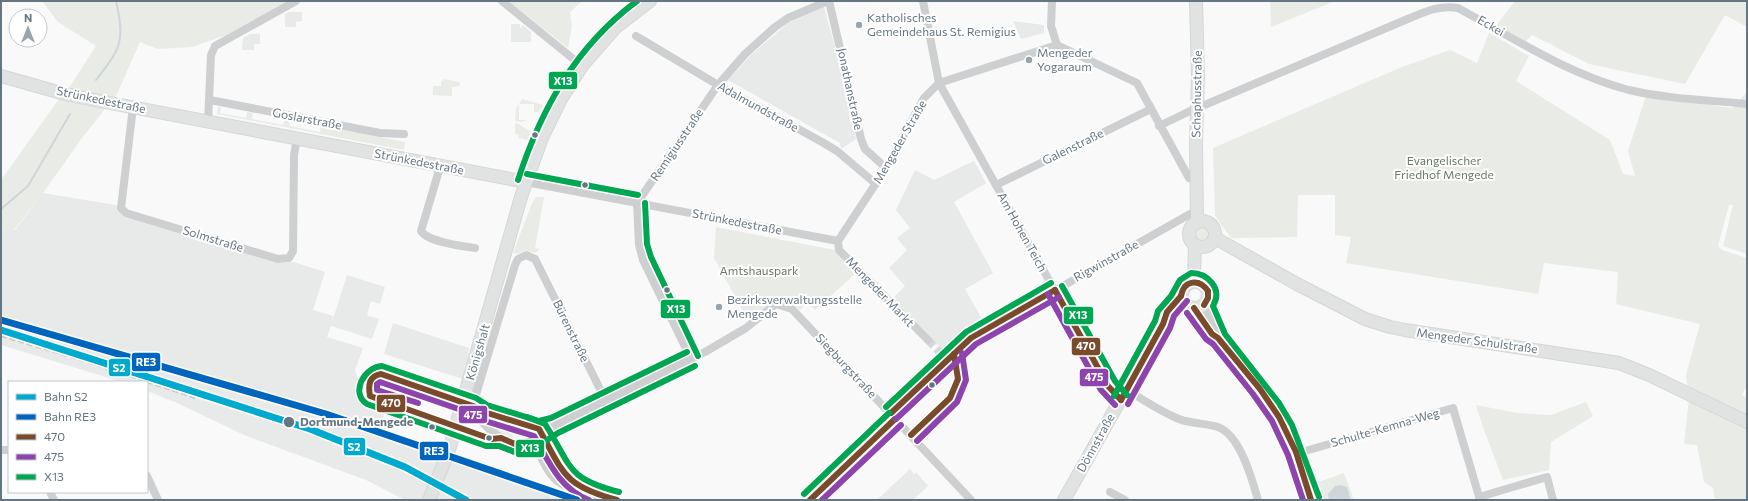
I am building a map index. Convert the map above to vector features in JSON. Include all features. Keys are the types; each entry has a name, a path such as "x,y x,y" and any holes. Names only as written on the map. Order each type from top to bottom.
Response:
{"main road":[{"name":"Königshalt","path":"429,500 453,435 526,182 542,138 561,99 582,66 616,27 650,1"},
{"name":"Schaphusstraße","path":"1196,1 1197,108 1193,183 1196,193 1197,219"},
{"name":"Strünkedestraße","path":"1,76 65,94 440,167 526,182"},
{"path":"1197,219 1214,227 1215,238 1211,244 1200,246 1192,241 1189,234 1191,227 1197,219"},
{"name":"Mengeder Schulstraße","path":"1215,238 1297,284 1378,324 1398,329 1619,363 1649,375 1747,422"},
{"path":"1191,303 1208,298 1208,291 1196,282 1194,274 1200,246"},
{"name":"Dönnstraße","path":"1064,500 1163,324 1167,312 1191,303 1185,286 1196,282"}],"street":[{"path":"208,122 211,55 216,46 296,1"},
{"path":"502,1 582,66"},
{"name":"Remigiusstraße","path":"637,203 718,85 745,54 775,27 788,18 829,1"},
{"name":"Jonathanstraße","path":"829,1 861,139 865,149 886,168"},
{"name":"Am Hohen Teich","path":"923,1 940,83 1108,386 1123,395 1180,420 1211,425 1227,432 1234,440 1243,458 1258,500"},
{"path":"1052,1 1051,26 1057,45 1133,80 1143,92 1159,126 1193,183"},
{"name":"Eckei","path":"1197,108 1434,8 1442,6 1458,8 1553,60 1607,83 1655,94 1747,104"},
{"name":"Adalmundstraße","path":"636,36 718,85 837,151 876,184"},
{"name":"Mengeder Straße","path":"838,241 886,168 924,98 940,83 1057,45"},
{"name":"Goslarstraße","path":"210,100 380,133 404,134"},
{"name":"Solmstraße","path":"133,107 121,208 126,213 278,259 289,258 292,251 294,156 297,138"},
{"path":"1159,126 1197,108"},
{"name":"Galenstraße","path":"996,185 1151,109"},
{"path":"440,167 421,231 427,237 458,246 475,248"},
{"name":"Strünkedestraße","path":"526,182 838,241"},
{"path":"482,416 491,431 508,442 515,444 533,440 541,432 691,359 643,260 639,245 637,203"},
{"name":"Rigwinstraße","path":"810,500 971,338 1055,290 1197,219"},
{"name":"Mengeder Markt","path":"838,241 839,250 928,340"},
{"name":"Bürenstraße","path":"482,416 473,406 515,265 518,259 526,255 531,256 536,261 606,401"},
{"path":"1191,303 1273,408 1295,454 1311,500"},
{"name":"Siegburgstraße","path":"691,359 746,328 772,306 780,304 792,309 971,500"},
{"name":"Schulte-Kemna-Weg","path":"1295,454 1453,408 1479,498"},
{"path":"482,416 541,432 559,468 566,477 594,495"},
{"path":"533,440 546,467 554,478 570,487 594,495 617,500"},
{"path":"1479,498 1547,477 1553,500"},
{"path":"148,478 158,500"},
{"path":"1110,492 1125,500"}],"shaded area":[{"path":"824,7 846,87 856,139 841,149 840,143 728,80 750,56 788,23"},
{"path":"288,12 302,12 302,21 296,22 296,27 285,27 285,14"},
{"path":"1013,21 1044,25 1044,33 1021,39"},
{"path":"511,24 520,24 520,28 523,25 531,32 531,42 511,42"},
{"path":"250,34 260,34 260,44 254,44 254,50 242,50 243,38"},
{"path":"974,161 986,183 954,202 993,273 965,289 983,321 966,331 945,352 893,298 905,286 889,268 907,250 897,238 910,228 896,210 915,170 934,180"},
{"path":"43,193 116,205 122,214 281,263 294,262 325,272 313,310 333,316 332,322 347,275 385,287 380,304 371,301 367,315 379,319 372,339 331,326 327,337 363,348 355,370 364,400 386,410 379,428 589,500 405,500 366,480 244,435 175,402 148,391 148,381 119,381 1,345 1,235 7,228 15,230"},
{"path":"393,323 469,348 466,380 384,354"},
{"path":"910,469 914,474 916,472 928,486 913,500 877,500"},
{"path":"1340,485 1347,487 1351,500 1329,500 1328,494 1335,486"}],"green space":[{"path":"42,1 290,1 226,35 192,47 158,49 140,42 117,94 82,138 43,193 14,230 7,228 1,235 1,180 59,99 65,94 96,46 58,22"},
{"path":"508,1 582,1 570,12 572,26 568,48"},
{"path":"1270,1 1335,1 1271,27"},
{"path":"1515,1 1747,1 1747,27 1725,15 1685,84 1589,64 1532,35 1524,43 1495,27"},
{"name":"Evangelischer Friedhof Mengede","path":"1489,33 1529,56 1516,81 1610,140 1623,174 1635,176 1628,151 1646,96 1732,108 1747,92 1747,254 1723,246 1733,205 1729,205 1718,246 1722,250 1747,258 1747,385 1742,395 1747,398 1747,500 1715,500 1713,488 1704,482 1697,445 1684,444 1689,399 1686,375 1700,324 1616,304 1618,272 1544,263 1538,294 1346,263 1351,237 1335,235 1335,195 1298,195 1297,237 1231,238 1215,216 1213,148 1402,67 1450,50 1477,63"},
{"path":"444,79 459,82 460,86 452,87 452,96 433,95 433,86 441,86 441,82"},
{"path":"522,99 543,105 539,112 534,112 534,104 519,104"},
{"path":"519,104 519,120 528,120 521,122 515,121 516,109"},
{"path":"218,107 221,107 220,113 246,118 247,112 253,113 252,119 283,125 285,119 290,120 289,126 320,132 321,126 405,142 404,150 217,114"},
{"path":"515,123 531,132 527,140 518,138 519,135 515,134"},
{"path":"536,197 544,197 535,248 540,249 535,253 525,250 517,254 513,253 532,203"},
{"path":"1199,226 1205,226 1209,230 1209,236 1205,240 1199,240 1195,236 1195,230"},
{"name":"Amtshauspark","path":"716,227 835,250 856,273 815,310 807,303 800,310 790,302 778,300 749,322 714,258"},
{"path":"1586,402 1593,416 1551,442 1549,470 1503,480 1476,405 1517,413 1551,415"},
{"path":"485,416 491,417 488,421 502,425 506,422 516,425 512,429 513,434 511,440 499,434 483,419"},
{"path":"1344,473 1354,500 1351,500 1350,494 1329,494 1329,500 1320,500 1316,483"}],"waterway":[{"path":"96,80 111,60 119,44 120,26 116,1"},
{"path":"1,209 28,186 70,114"}],"tunnel":[{"path":"928,340 947,360"}],"railway":[{"path":"1,336 144,381"},
{"path":"148,382 195,398"}],"rail line":[{"name":"RE3","path":"1,320 326,414 577,500"},
{"name":"S2","path":"1,330 310,429 405,467 466,500"}],"transit line":[{"name":"X13","path":"518,180 538,128 563,81 596,38 615,19 637,1"},
{"name":"X13","path":"527,174 638,195"},
{"name":"X13","path":"645,203 647,244 651,257 698,356"},
{"name":"X13","path":"1114,396 1155,321 1158,311 1171,296 1180,280 1191,273 1203,276 1208,279 1215,288 1216,300 1213,306 1225,334 1279,403 1292,425 1319,497"},
{"name":"X13","path":"886,407 966,332 1051,283"},
{"name":"470","path":"1181,296 1188,284 1200,284 1208,291 1208,298 1204,305"},
{"name":"X13","path":"1062,286 1115,381 1127,395"},
{"name":"470","path":"1055,290 1108,386 1121,400"},
{"name":"470","path":"891,413 971,338 1055,290"},
{"name":"475","path":"1048,294 1101,390 1115,405"},
{"name":"470","path":"1121,400 1163,324 1167,312 1181,296"},
{"name":"475","path":"896,419 976,344 1059,297"},
{"name":"475","path":"1128,404 1170,328 1174,316 1187,301"},
{"name":"470","path":"1194,308 1212,334 1218,338 1260,389 1279,417 1296,452 1311,500"},
{"name":"475","path":"1187,313 1206,339 1213,344 1253,394 1272,421 1288,455 1303,500"},
{"name":"X13","path":"687,352 551,418 539,421 487,405 476,398 382,366 375,367 361,381 360,394 362,399 367,404 486,446 499,446 515,452 536,447 558,433 695,366"},
{"name":"475","path":"917,441 957,402 966,380 962,353"},
{"name":"470","path":"911,435 950,398 958,379 954,354"},
{"name":"470","path":"533,440 515,444 501,438 491,439 370,396 370,382 374,377 381,374 473,406 484,412 539,429 554,457 568,476 586,489 599,495 617,500"},
{"name":"475","path":"418,403 377,390 377,384 380,382 470,413 482,420 534,436 550,465 562,481 570,489 589,500"},
{"name":"X13","path":"804,494 889,413"},
{"name":"X13","path":"527,417 545,424 566,460 579,475 601,487 619,492"},
{"name":"470","path":"810,500 895,419"},
{"name":"475","path":"822,500 901,425"},
{"name":"475","path":"489,446 499,446 515,452 535,448"}],"place":[{"name":"Katholisches Gemeindehaus St. Remigius","path":"859,25"},
{"name":"Mengeder Yogaraum","path":"1029,60"},
{"name":"Bezirksverwaltungsstelle Mengede","path":"719,307"},
{"name":"Dortmund-Mengede","path":"289,422"}]}
